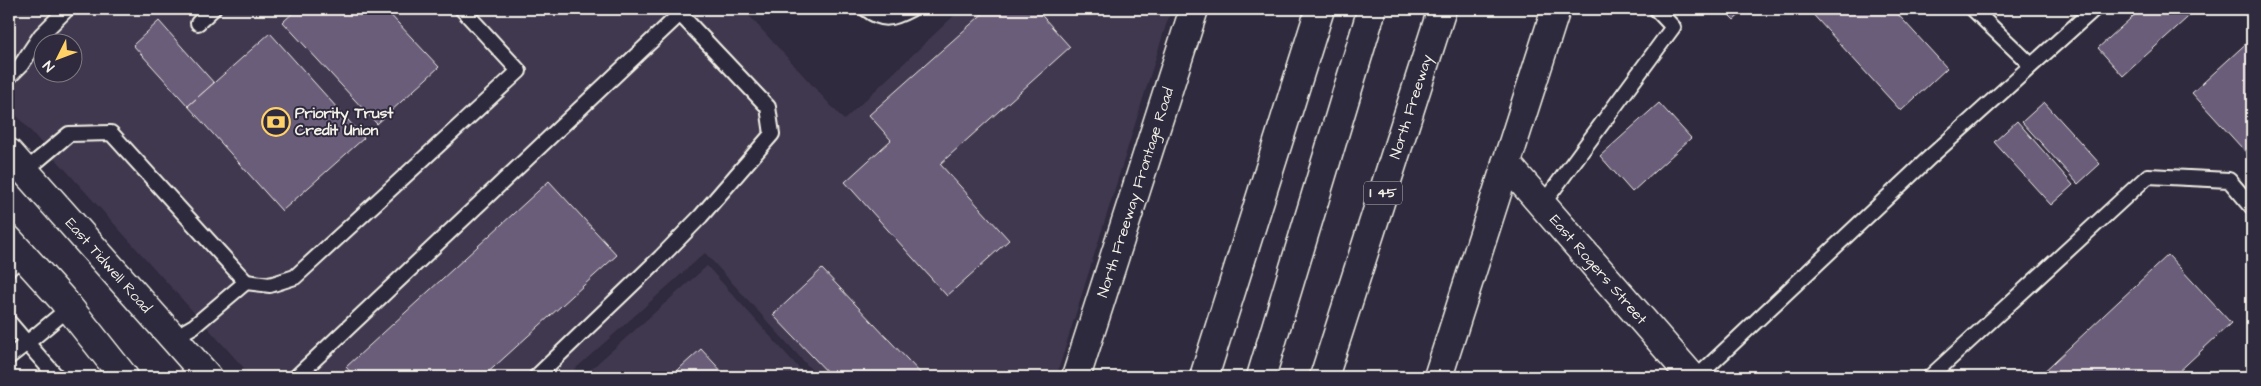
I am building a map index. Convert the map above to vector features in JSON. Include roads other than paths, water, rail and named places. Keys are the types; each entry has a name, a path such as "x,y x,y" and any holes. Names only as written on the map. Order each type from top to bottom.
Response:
{"main road":[{"name":"North Freeway Frontage Road","path":"1076,377 1194,9"},
{"path":"1204,377 1320,9"},
{"path":"1261,377 1372,9"},
{"name":"North Freeway","path":"1324,377 1442,9"},
{"path":"1438,377 1556,9"},
{"name":"East Tidwell Road","path":"17,162 208,377"},
{"name":"East Rogers Street","path":"1506,163 1692,377"},
{"path":"13,254 69,308 124,377"}],"lane":[{"path":"9,77 21,65 41,35 67,9"},
{"path":"198,23 213,9"},
{"path":"17,162 69,134 111,133 246,282 270,285 294,277 519,71 462,9"},
{"path":"866,9 877,17 894,18 911,9"},
{"path":"1542,205 1673,27 1656,9"},
{"path":"1973,9 2031,65"},
{"path":"1697,377 1929,158 2094,9"},
{"path":"296,377 678,11 768,107 772,134 701,216 536,377"},
{"path":"1930,377 2148,176 2229,180 2252,206"},
{"path":"174,338 194,326 246,282"},
{"path":"9,357 69,308"},
{"path":"9,322 57,377"}],"place":[{"name":"Priority Trust Credit Union","path":"276,122"}]}
